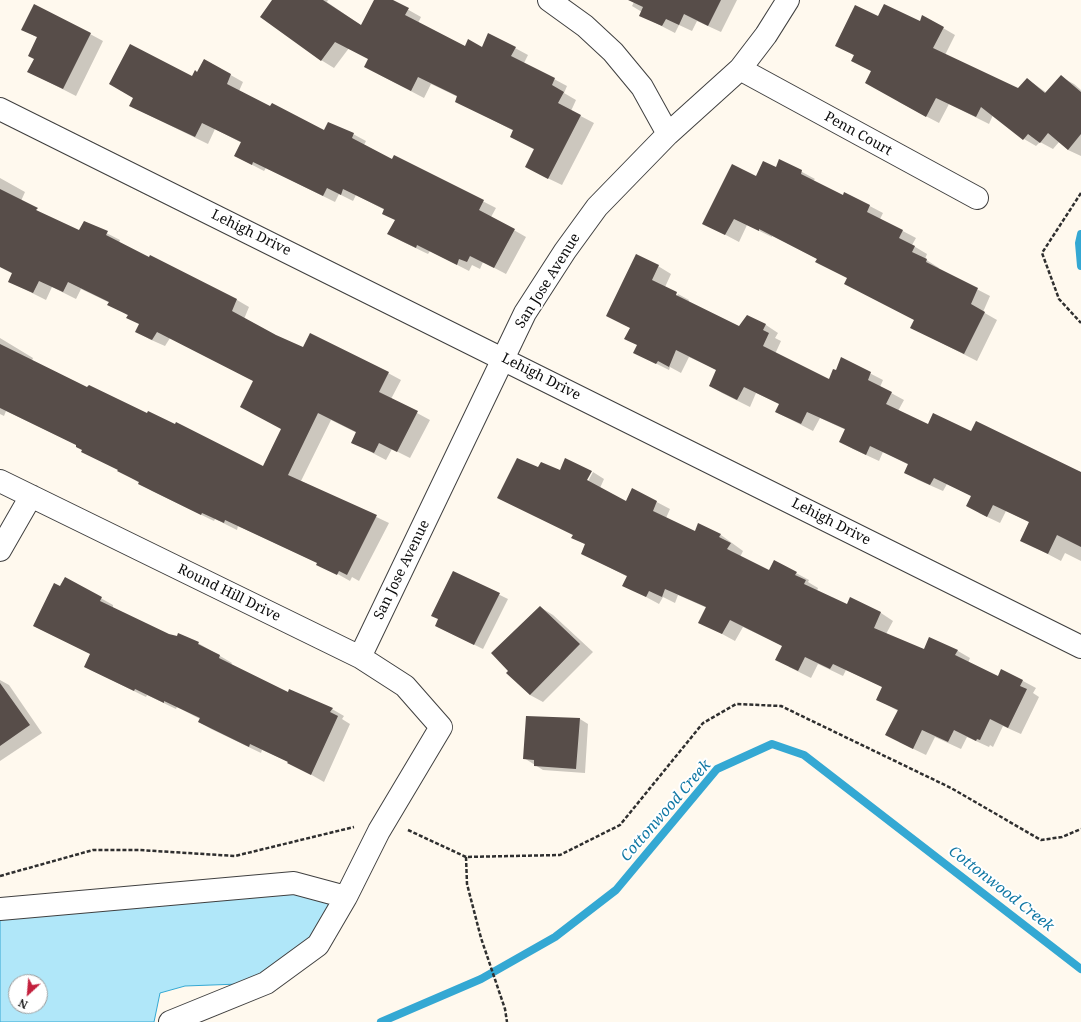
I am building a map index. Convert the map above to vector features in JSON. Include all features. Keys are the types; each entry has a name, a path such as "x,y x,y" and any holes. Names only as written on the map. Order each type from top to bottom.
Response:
{"street":[{"path":"549,0 585,26 613,52 642,88 668,134"},
{"name":"San Jose Avenue","path":"360,657 525,313 565,251 597,207 668,134 740,69 766,35 788,0"},
{"name":"Penn Court","path":"740,69 977,198"},
{"name":"Lehigh Drive","path":"0,109 1081,647"},
{"name":"Round Hill Drive","path":"0,481 360,657 406,686 440,727 379,830"},
{"path":"0,550 31,496"},
{"path":"170,1022 266,983 318,944 346,897 379,830"},
{"path":"0,909 294,883 346,897"}],"path":[{"path":"1081,193 1042,253 1059,299 1081,323"},
{"path":"0,876 93,850 140,850 235,856 367,824 379,830 406,829 466,857 560,855 620,825 703,723 736,704 781,706 951,788 1041,840 1062,837 1081,829"},
{"path":"466,857 467,884 481,938 502,1000 507,1022"}],"water":[{"path":"294,883 346,897 318,945 266,983 185,986 160,993 154,1022 0,1022 0,909"}],"building":[{"path":"272,0 323,0 361,25 374,0 393,0 409,8 405,15 465,46 468,39 482,47 488,33 516,47 511,56 555,78 552,85 564,92 558,103 581,115 548,179 525,167 534,149 510,137 513,130 455,102 457,96 418,77 411,91 364,67 368,59 335,42 321,61 260,17"},
{"path":"628,0 721,0 708,26 684,14 679,25 666,19 662,26 639,16 643,7"},
{"path":"34,4 91,33 63,89 27,72 34,59 28,56 37,37 21,30"},
{"path":"884,4 920,21 922,15 944,27 933,48 1018,88 1027,78 1045,93 1061,75 1081,92 1081,134 1068,150 1048,133 1040,143 1028,134 1023,140 981,107 976,117 936,98 926,117 865,83 871,71 851,61 854,55 835,46 855,5 878,16"},
{"path":"130,44 192,76 195,70 197,72 204,59 231,74 227,84 270,106 272,103 324,130 328,122 354,133 352,138 392,159 394,155 484,200 479,210 515,229 494,268 470,256 467,262 459,259 457,265 417,245 416,248 387,234 395,220 382,214 384,209 343,189 341,195 327,188 323,196 253,162 252,165 234,156 241,142 202,123 195,137 129,106 133,98 109,84"},
{"path":"779,159 802,170 801,174 843,195 844,192 870,205 867,212 903,230 899,238 915,246 912,252 927,259 926,262 978,288 971,304 985,312 964,354 910,328 914,320 844,284 847,278 815,262 817,259 759,229 759,231 734,219 725,235 702,224 732,164 756,176 763,161 776,167"},
{"path":"0,189 38,208 36,210 79,230 84,221 108,231 106,235 149,257 150,255 237,299 232,311 276,335 303,347 310,333 389,372 379,392 418,411 397,452 379,443 374,453 351,443 356,432 318,413 288,475 377,515 347,575 339,571 337,575 316,565 317,563 225,520 224,523 202,513 201,515 138,484 139,482 117,471 118,470 81,452 82,450 76,447 76,445 0,408 0,344 87,387 89,385 147,413 148,411 175,424 176,422 263,466 281,429 240,407 253,381 157,332 152,340 135,332 139,324 126,318 128,315 107,305 109,302 68,282 63,292 39,281 33,293 8,282 12,273 0,267"},
{"path":"636,254 659,265 652,280 677,292 676,295 739,326 747,315 766,324 763,330 769,333 763,346 829,379 833,369 836,370 841,357 871,372 868,380 892,392 886,404 928,424 933,413 971,431 976,421 1081,472 1081,547 1057,535 1048,554 1020,541 1029,522 993,505 987,517 966,506 971,496 934,478 930,485 904,473 908,464 870,446 866,455 839,442 845,429 807,412 801,424 775,412 779,404 744,387 737,400 709,386 716,370 676,350 669,367 658,361 656,364 633,353 637,345 624,339 630,328 606,316"},
{"path":"517,458 538,467 541,462 560,470 565,458 592,471 587,480 626,501 632,488 657,501 653,511 695,531 698,523 721,534 719,537 731,543 727,549 769,570 774,560 797,572 795,575 806,580 804,584 847,604 850,597 881,612 874,628 924,649 929,637 958,650 955,655 998,676 1001,669 1023,680 1020,686 1027,689 1008,728 990,719 980,740 977,739 976,741 954,730 948,742 922,730 913,749 885,735 898,710 876,700 882,687 833,664 830,669 805,657 798,671 775,660 782,646 730,620 722,634 698,623 706,607 665,589 662,597 649,591 646,597 622,586 627,576 581,554 585,544 571,538 573,535 497,498"},
{"path":"453,571 500,593 474,645 435,626 438,619 431,616"},
{"path":"65,577 102,597 100,601 169,634 177,636 178,633 199,642 198,644 220,655 219,658 288,692 289,689 333,708 330,712 338,716 311,775 250,744 249,747 198,722 200,718 135,689 134,691 84,667 90,654 33,626 54,583 60,586"},
{"path":"540,606 580,644 530,695 506,673 508,671 491,653"},
{"path":"0,683 30,725 0,746"},
{"path":"526,716 580,718 576,769 534,766 534,760 523,759"}],"waterway":[{"path":"1081,234 1079,243 1081,266"},
{"name":"Cottonwood Creek","path":"381,1022 481,979 555,937 616,890 717,769 772,744 804,755 1081,969"}]}
